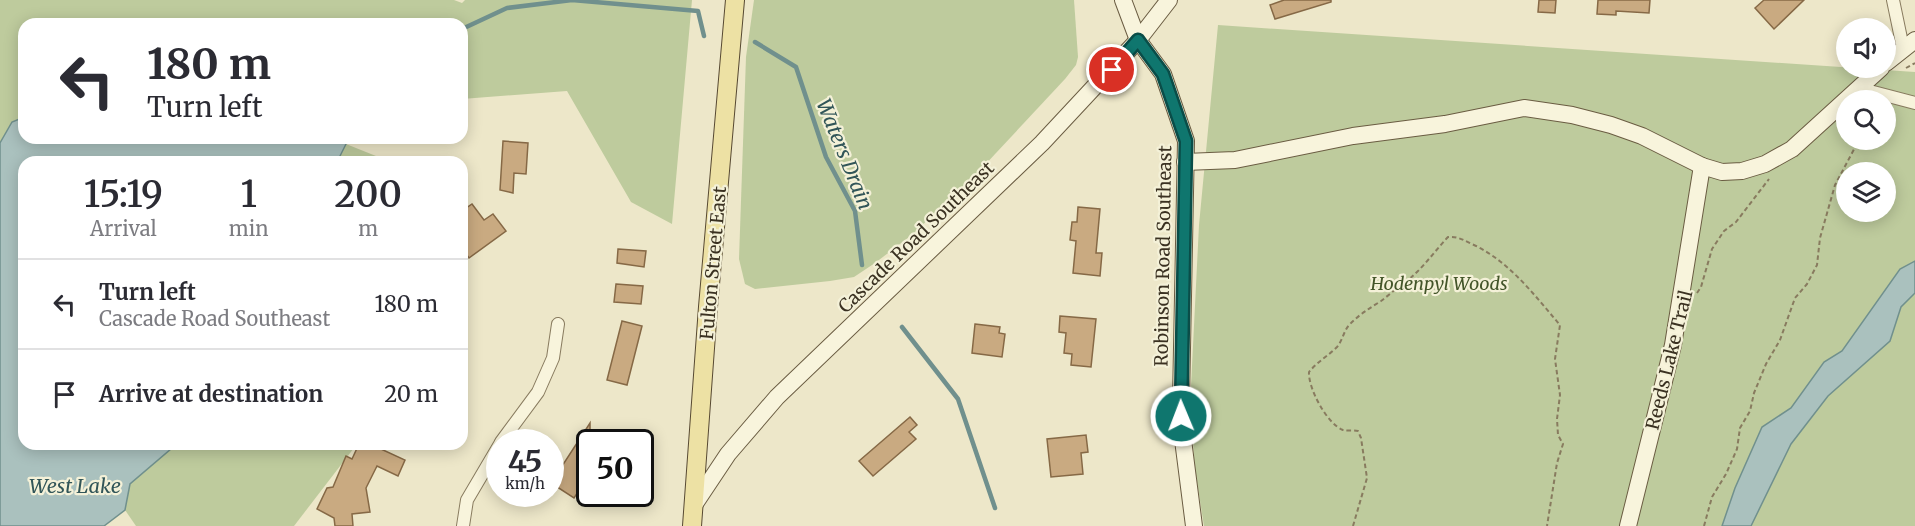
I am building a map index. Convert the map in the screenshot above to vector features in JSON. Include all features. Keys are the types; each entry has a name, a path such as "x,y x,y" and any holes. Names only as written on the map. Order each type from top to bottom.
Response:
{"main road":[{"name":"Fulton Street East","path":"692,526 708,307 735,0"},
{"name":"Robinson Road Southeast","path":"1123,0 1138,40 1163,74 1186,141 1181,400 1182,432 1194,526"},
{"name":"Cascade Road Southeast","path":"694,506 728,454 777,397 1034,151 1138,40 1169,0"},
{"path":"1896,55 1909,44"},
{"path":"1185,162 1235,160 1353,136 1445,124 1524,108 1572,115 1611,125 1642,136 1702,166 1722,172 1742,171 1765,164 1800,142 1870,78"},
{"path":"1628,526 1673,345 1702,166"}],"street":[{"path":"1893,0 1909,44"},
{"path":"1858,88 1915,103"},
{"path":"511,429 538,393 553,358 558,324"},
{"path":"463,526 467,500 486,467"}],"path":[{"path":"1704,526 1712,497 1726,474 1737,448 1740,428 1750,411 1754,393 1766,364 1780,340 1795,298 1807,284 1817,265 1820,238 1834,185 1853,150"},
{"name":"Reeds Lake Trail","path":"1694,298 1701,287 1712,249 1724,231 1736,222 1770,178"},
{"path":"1353,526 1367,478 1361,438 1358,431 1344,430 1332,422 1319,404 1311,386 1309,372 1336,347 1348,325 1367,308 1403,284 1433,257 1448,237 1454,237 1485,250 1498,258 1533,293 1545,310 1558,322 1561,330 1555,359 1560,394 1558,435 1563,444 1557,463 1547,526"}],"green space":[{"path":"0,0 454,0 462,3 465,0 692,0 672,224 631,202 567,91 468,99 468,18 18,18 18,120 12,122 0,143"},
{"path":"754,0 1074,0 1078,57 1076,65 1065,79 982,168 913,234 875,263 854,277 755,289 745,284 739,259 746,57"},
{"name":"Hodenpyl Woods","path":"1218,25 1836,67 1836,78 1896,78 1896,71 1915,72 1915,261 1900,269 1842,351 1824,362 1791,408 1762,427 1735,488 1722,526 1204,526 1194,463 1191,386 1199,225"},
{"path":"346,144 376,156 340,156"},
{"path":"1915,293 1915,526 1751,526 1791,444 1828,396 1890,341 1901,307"},
{"path":"170,450 352,450 294,526 136,526 125,510 130,484"}],"water":[{"name":"West Lake","path":"18,120 18,144 346,144 340,156 18,156 18,450 170,450 130,484 125,510 104,526 0,526 0,143 12,122"},
{"path":"1915,261 1915,293 1901,307 1890,341 1828,396 1791,444 1751,526 1722,526 1735,488 1762,427 1791,408 1824,362 1842,351 1900,269"}],"building":[{"path":"1284,0 1331,0 1331,2 1275,19 1270,5"},
{"path":"1539,0 1556,0 1555,13 1538,12"},
{"path":"1598,0 1650,0 1649,13 1616,11 1616,15 1597,14"},
{"path":"1764,0 1804,0 1774,29 1755,8"},
{"path":"503,141 528,143 526,174 514,173 513,193 500,190"},
{"path":"472,204 484,220 493,214 506,231 469,258 468,257 468,207"},
{"path":"1078,207 1100,209 1096,253 1102,253 1100,276 1073,273 1076,241 1070,240 1072,222 1077,222"},
{"path":"618,249 646,251 644,267 617,263"},
{"path":"616,284 643,286 641,304 614,302"},
{"path":"1060,316 1096,319 1091,367 1071,365 1072,354 1064,353 1066,333 1059,332"},
{"path":"622,321 642,326 627,385 607,380"},
{"path":"975,324 1000,327 999,333 1005,334 1002,357 972,353"},
{"path":"910,417 917,425 909,432 916,439 873,476 859,461"},
{"path":"1086,435 1088,452 1081,453 1083,474 1051,477 1047,439"},
{"path":"576,445 576,495 574,498 564,491 564,463"},
{"path":"356,450 383,450 405,460 398,476 377,466 366,488 370,512 352,514 353,526 335,526 334,518 317,509 327,488 333,487 346,456 352,459"}],"waterway":[{"name":"Waters Drain","path":"468,26 507,8 572,0 698,11 704,36"},
{"name":"Waters Drain","path":"755,42 796,67 826,157 855,211 862,265"},
{"name":"Waters Drain","path":"902,327 958,399 995,508"}],"route":[{"path":"1112,70 1138,40 1163,74 1186,141 1181,416"}]}
